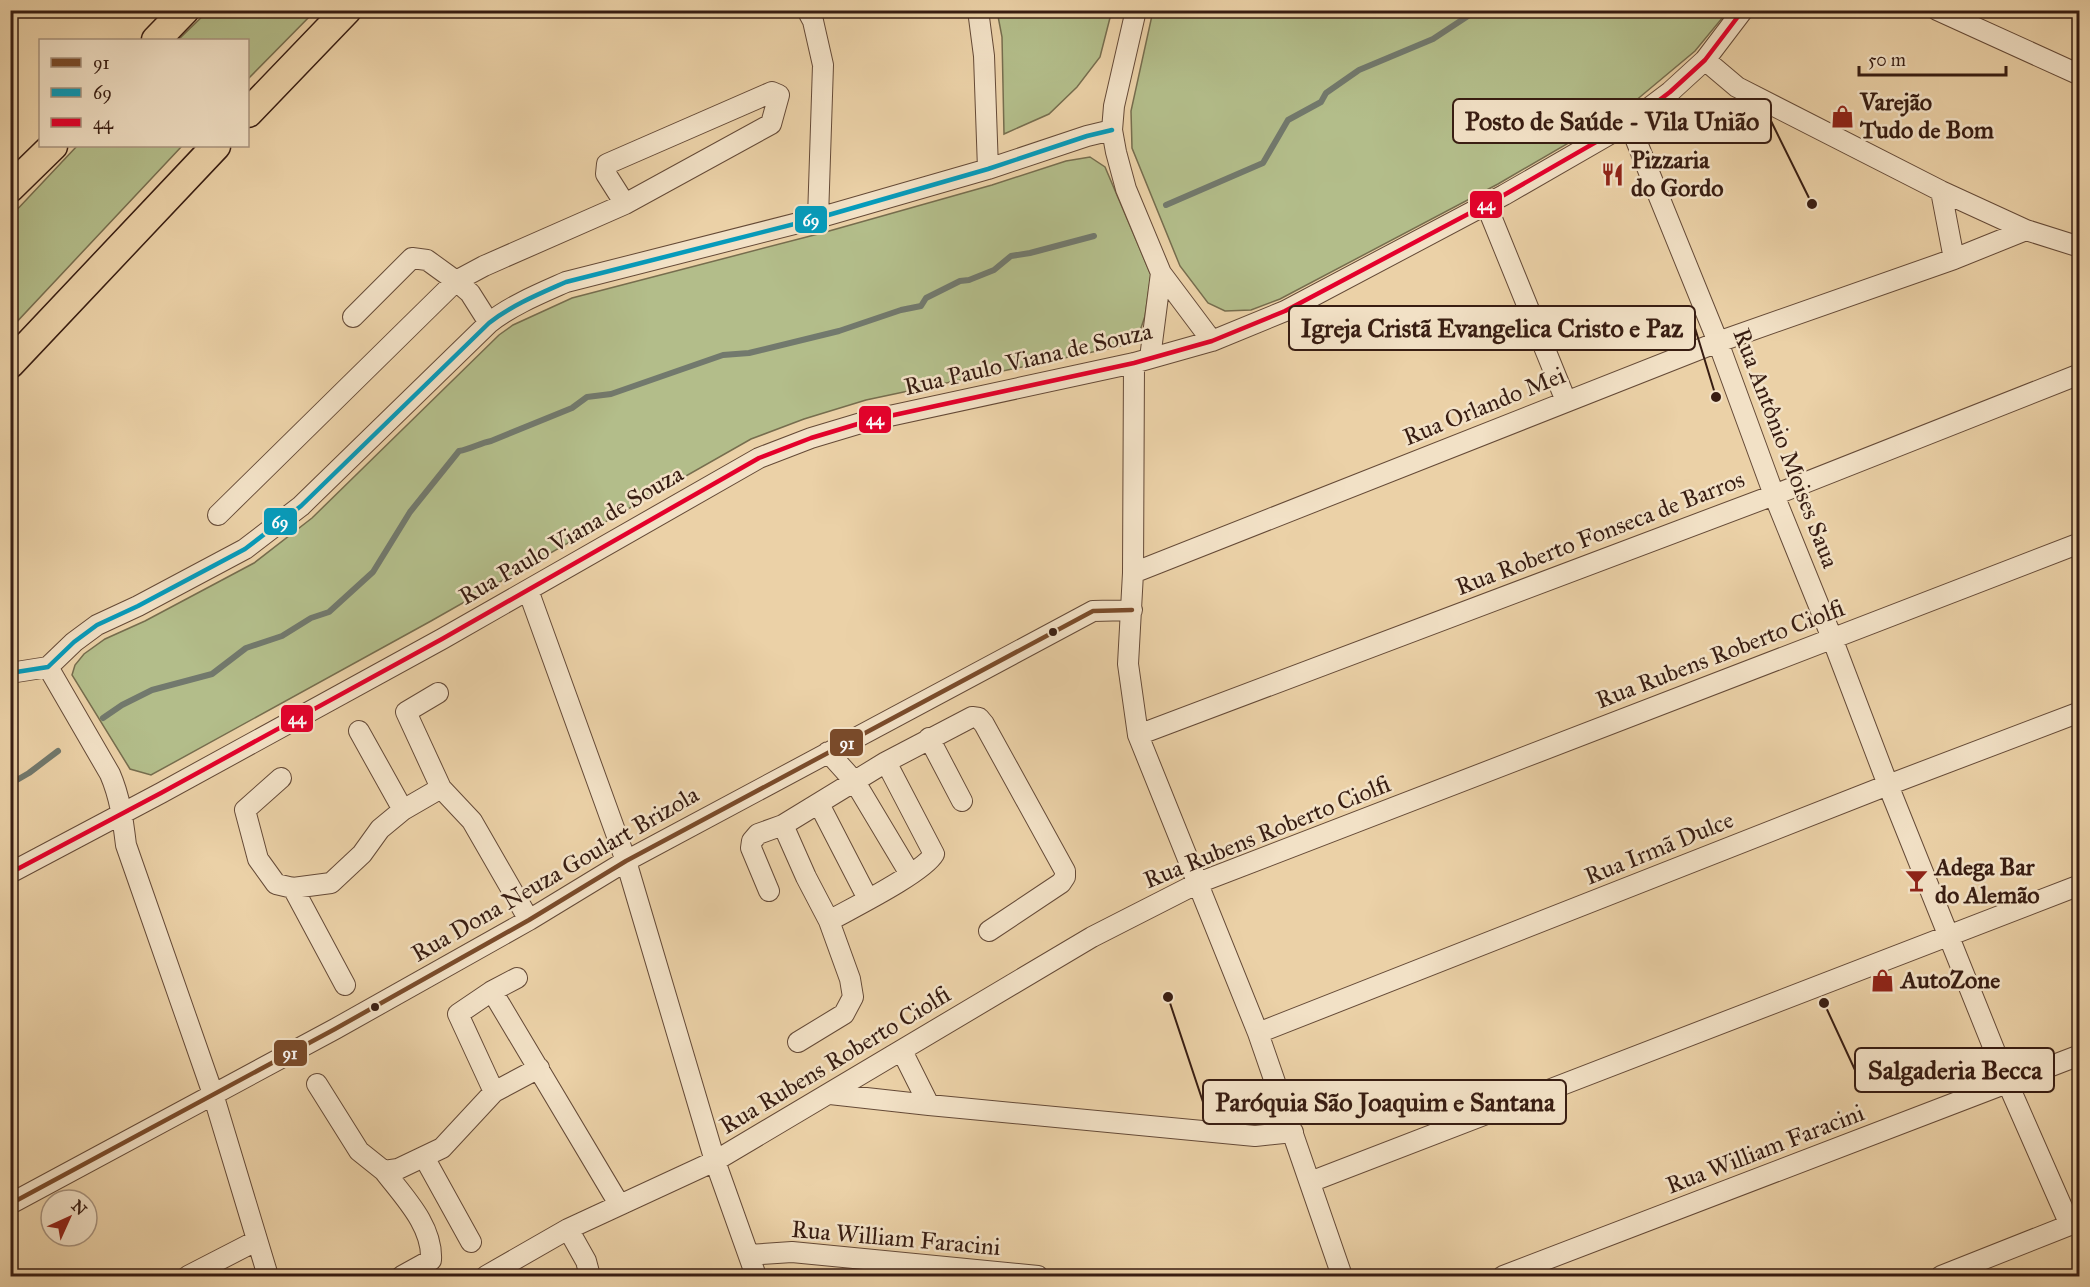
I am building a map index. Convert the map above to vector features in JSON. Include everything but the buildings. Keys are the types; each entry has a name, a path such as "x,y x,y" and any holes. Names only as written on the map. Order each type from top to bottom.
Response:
{"highway":[{"path":"157,39 185,10"},
{"path":"249,112 347,10"},
{"path":"10,188 52,147"},
{"path":"10,364 215,147"}],"street":[{"path":"807,10 813,21 823,64 818,218"},
{"path":"978,10 984,56 988,170"},
{"path":"1136,10 1114,106 1112,130 1126,189 1158,266 1212,341"},
{"name":"Rua Paulo Viana de Souza","path":"10,873 192,776 528,590 759,458 811,438 871,420 1142,361 1212,341 1285,311 1486,204 1629,123 1670,92 1705,60 1743,10"},
{"path":"1936,10 2079,75"},
{"path":"1705,60 1737,87 1941,191 2026,230 2079,247"},
{"path":"218,515 456,281 484,266 625,204 771,124 779,95 772,92 607,164 606,174 625,204"},
{"name":"Rua Antônio Moises Saua","path":"1629,123 1718,342 1774,495 2007,1084 2075,1223"},
{"path":"10,673 48,666 97,625 138,606 245,549 301,506 489,323 505,311 566,282 818,218 988,170 1087,136 1112,130"},
{"path":"1941,191 1954,259"},
{"path":"1486,204 1566,400"},
{"name":"Rua Orlando Mei","path":"1133,573 1566,400 1718,342 1954,259 2026,230"},
{"path":"352,317 412,258 427,260 456,281 470,293 489,323"},
{"path":"1158,266 1142,361 1128,664 1137,735 1258,1033 1342,1276"},
{"name":"Rua Roberto Fonseca de Barros","path":"1137,735 1774,495 2079,374"},
{"name":"Rua Rubens Roberto Ciolfi","path":"486,1276 568,1229 715,1161 1092,937 1198,883 2079,543"},
{"path":"528,590 626,861 715,1161 756,1276"},
{"name":"Rua Dona Neuza Goulart Brizola","path":"10,1204 335,1029 530,920 626,861 1094,610 1132,610"},
{"path":"48,666 110,774 123,812 126,845 213,1094 268,1276"},
{"path":"438,693 406,712 441,788 472,821 530,920"},
{"name":"Rua Irmã Dulce","path":"1258,1033 2079,712"},
{"path":"769,891 751,848 752,841 758,834 783,825 929,738 972,717 979,718 1065,871 1065,877 1061,883 989,931"},
{"path":"358,730 403,810"},
{"path":"929,738 962,801"},
{"path":"828,752 855,782 910,874"},
{"path":"830,921 929,862 934,854 886,762"},
{"path":"281,778 245,810 258,859 276,884 293,888 331,883 362,854 380,829 403,810 441,788"},
{"path":"819,804 868,899"},
{"path":"783,825 806,877 830,921 850,979 853,997 844,1014 798,1042"},
{"path":"1310,1182 2079,885"},
{"path":"293,888 345,985"},
{"path":"494,1092 458,1014 492,991 517,978"},
{"path":"492,991 620,1204"},
{"path":"902,1051 929,1106"},
{"name":"Rua William Faracini","path":"1503,1276 2079,1055"},
{"path":"384,1171 398,1169 442,1148 494,1092 539,1068"},
{"path":"317,1084 358,1151 384,1171 419,1217 432,1246 431,1260 402,1276"},
{"path":"830,1094 929,1106 1255,1136 1293,1132"},
{"path":"424,1157 471,1242"},
{"path":"1941,1276 2075,1223"},
{"path":"568,1229 586,1262 590,1276"},
{"path":"188,1276 256,1241"},
{"name":"Rua William Faracini","path":"749,1255 792,1252 1038,1276"}],"green space":[{"path":"208,10 315,11 249,78 249,39 179,39"},
{"path":"1112,10 1100,57 1077,87 1049,114 1004,134 1002,37 997,11"},
{"path":"1153,10 1728,11 1695,51 1622,112 1498,184 1280,299 1251,310 1225,311 1208,303 1180,266 1132,148 1131,111"},
{"path":"76,147 181,147 11,328 11,216"},
{"path":"1090,157 1105,167 1151,275 1145,316 1141,328 1130,344 866,400 804,419 751,439 431,621 151,775 130,769 72,675 75,665 84,654 105,639 145,621 254,563 312,518 499,335 513,325 572,298 822,233 992,185 1066,161"}],"waterway":[{"path":"1166,205 1263,163 1288,120 1321,102 1326,93 1359,70 1433,39 1477,10"},
{"path":"103,718 122,705 152,690 212,674 246,648 282,636 311,618 329,612 373,572 410,512 459,451 491,441 572,408 587,397 611,394 723,355 749,353 839,331 901,310 921,306 926,298 960,281 969,280 994,270 1011,256 1094,236"},
{"path":"10,784 58,751"}],"transit line":[{"name":"44","path":"10,873 442,639 759,458 811,438 871,420 1134,363 1212,341 1285,311 1504,195 1629,123 1670,92 1705,60 1743,10"},
{"name":"69","path":"10,673 48,667 74,642 97,625 138,606 245,549 301,506 489,323 526,300 566,282 818,218 988,169 1112,130"},
{"name":"91","path":"10,1204 335,1029 529,920 626,861 1093,611 1132,610"}],"place":[{"name":"Varejão Tudo de Bom","path":"1842,116"},
{"name":"Pizzaria do Gordo","path":"1613,174"},
{"name":"Posto de Saúde - Vila União","path":"1812,204"},
{"name":"Igreja Cristã Evangelica Cristo e Paz","path":"1716,397"},
{"name":"Adega Bar do Alemão","path":"1917,881"},
{"name":"AutoZone","path":"1883,980"},
{"name":"Paróquia São Joaquim e Santana","path":"1168,997"},
{"name":"Salgaderia Becca","path":"1824,1003"}]}
